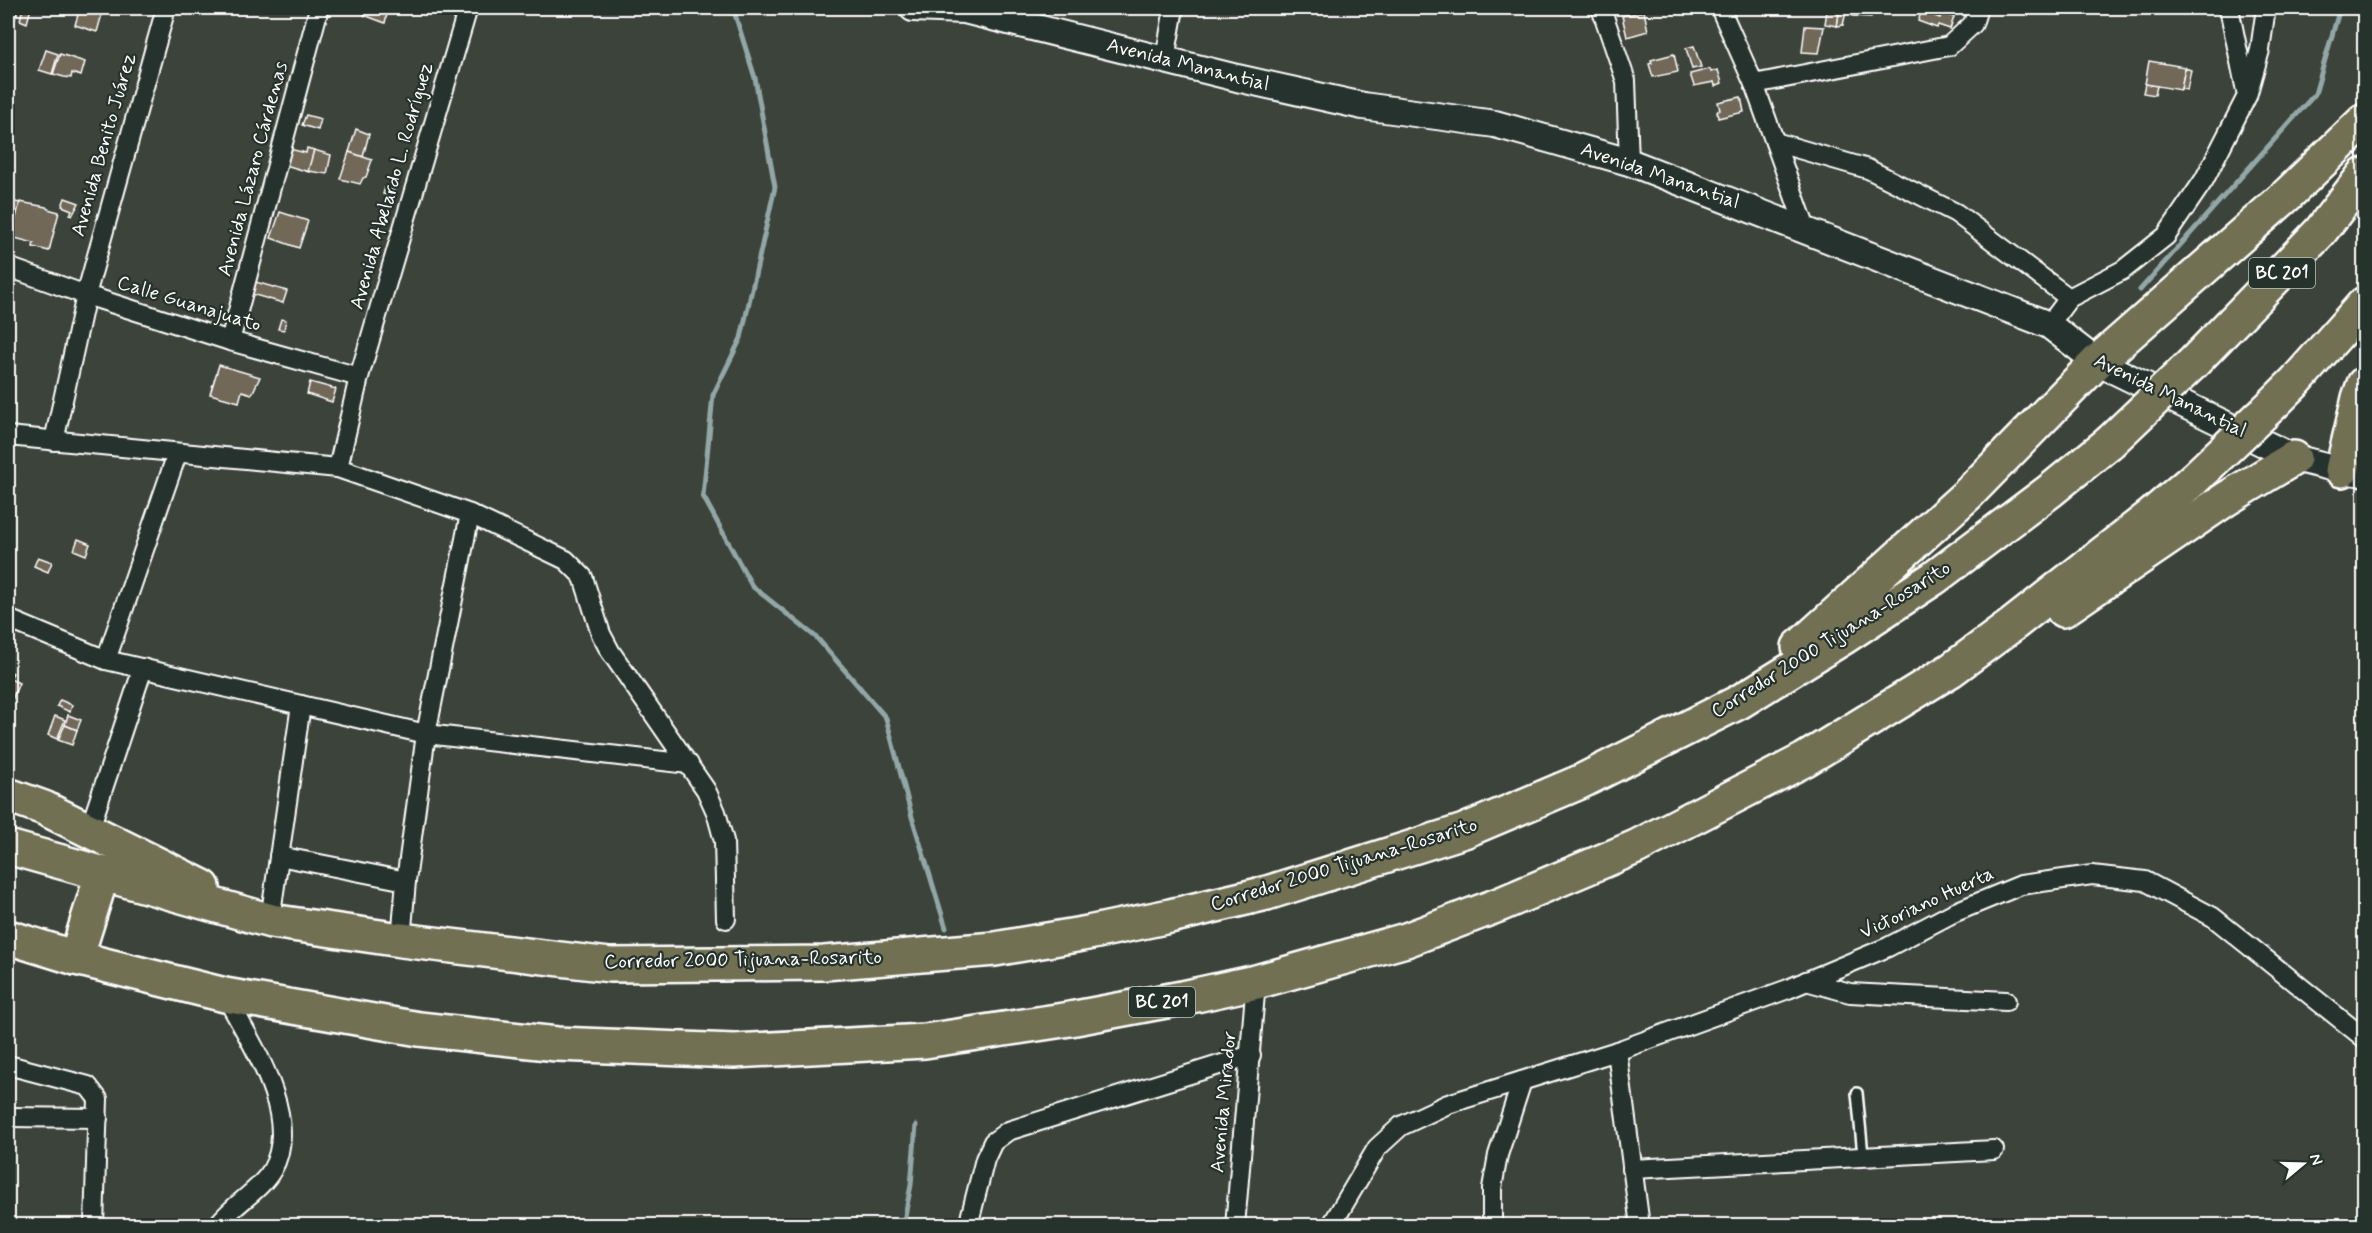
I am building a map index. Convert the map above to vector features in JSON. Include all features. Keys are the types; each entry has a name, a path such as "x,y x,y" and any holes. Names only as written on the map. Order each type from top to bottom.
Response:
{"highway":[{"path":"1739,702 1968,494 2097,362 2286,196 2364,122"},
{"name":"Corredor 2000 Tijuana-Rosarito","path":"8,847 271,921 401,940 622,965 824,963 995,949 1088,933 1267,893 1464,831 1580,782 1739,702 1934,578 2051,490 2110,442 2192,364 2320,232 2364,175"},
{"name":"BC 201","path":"8,937 225,995 419,1029 557,1044 734,1051 926,1041 1070,1019 1256,982 1406,940 1501,904 1636,846 1804,760 1951,670 2152,515 2194,479 2274,403 2364,304"},
{"path":"2353,471 2359,399 2364,384"},
{"path":"1951,670 2056,615 2226,499 2294,458"},
{"path":"8,795 44,808 271,921"},
{"path":"76,957 102,874"}],"main road":[{"name":"Avenida Manantial","path":"913,8 964,10 1363,106 1495,124 1629,162 2049,325 2097,362 2294,458 2353,471"}],"street":[{"name":"Avenida Benito Juárez","path":"54,441 86,295 166,8"},
{"name":"Avenida Lázaro Cárdenas","path":"230,341 319,8"},
{"name":"Avenida Abelardo L. Rodríguez","path":"338,468 359,377 468,8"},
{"path":"1165,59 1174,8"},
{"path":"1601,8 1626,81 1629,162"},
{"path":"1720,8 1754,84 1806,229"},
{"path":"1754,84 1948,46 1973,24 1978,8"},
{"path":"2229,8 2247,96"},
{"path":"2049,325 2069,298 2123,270 2166,236 2204,180 2247,96 2260,50 2266,8"},
{"path":"1775,142 1868,169 1956,213 2069,298"},
{"name":"Calle Guanajuato","path":"8,267 86,295 230,341 359,377"},
{"path":"8,436 338,468 470,514 566,560 583,577 601,634 609,651 689,764 706,790 716,812 723,841 726,919"},
{"path":"106,660 177,454"},
{"path":"401,940 406,881 426,734 470,514"},
{"path":"8,619 106,660 426,734 689,764"},
{"path":"89,831 143,668"},
{"path":"271,921 301,705"},
{"path":"279,856 406,881"},
{"name":"Victoriano Huerta","path":"1331,1226 1377,1148 1401,1126 1448,1104 1617,1051 1806,981 1888,947 1953,913 2021,885 2092,875 2145,880 2213,917 2364,1038"},
{"path":"1806,981 1850,993 2006,1001"},
{"name":"Avenida Mirador","path":"1235,1226 1256,982"},
{"path":"217,1226 231,1209 271,1172 280,1151 281,1122 269,1078 225,995"},
{"path":"1617,1051 1640,1226"},
{"path":"968,1226 985,1159 993,1142 1008,1131 1251,1055"},
{"path":"8,1065 88,1086 98,1099 94,1226"},
{"path":"1492,1226 1492,1188 1498,1155 1522,1081"},
{"path":"8,1117 98,1118"},
{"path":"1632,1169 1863,1155 1995,1150"}],"lane":[{"path":"1857,1093 1863,1155"}],"building":[{"path":"23,8 31,8 27,23 20,20"},
{"path":"80,8 102,14 97,32 75,25"},
{"path":"362,8 386,8 383,14"},
{"path":"1828,8 1847,8 1843,25 1837,26 1839,13 1827,11"},
{"path":"8,9 17,12 15,19 8,17"},
{"path":"366,9 387,14 385,23 364,15"},
{"path":"1854,9 1872,11 1871,17 1853,16"},
{"path":"1644,11 1648,31 1627,37 1622,16"},
{"path":"1827,11 1839,13 1837,26 1825,24"},
{"path":"1922,11 1940,18 1942,13 1954,17 1950,29 1938,25 1937,28 1918,21"},
{"path":"1805,26 1824,27 1819,53 1802,52"},
{"path":"1694,46 1701,67 1692,69 1686,48"},
{"path":"46,50 58,54 52,74 39,70"},
{"path":"60,54 85,62 81,76 72,73 71,78 53,74"},
{"path":"1674,54 1678,72 1653,77 1649,64 1652,63 1651,60"},
{"path":"2149,61 2185,67 2181,90 2145,84"},
{"path":"2185,68 2191,70 2187,90 2181,89"},
{"path":"1710,69 1711,72 1718,70 1722,83 1715,86 1714,82 1694,86 1690,74"},
{"path":"2145,84 2157,86 2155,95 2143,93"},
{"path":"1741,97 1744,112 1718,118 1717,111 1720,110 1718,102"},
{"path":"306,115 321,119 318,130 302,125"},
{"path":"356,129 369,134 363,157 349,152"},
{"path":"307,148 314,150 309,172 282,164 290,149 306,153"},
{"path":"314,150 331,155 327,174 308,171"},
{"path":"349,152 372,160 366,177 360,184 340,179"},
{"path":"8,165 14,166 11,179 8,178"},
{"path":"385,188 394,191 392,197 383,194"},
{"path":"65,198 79,203 72,216 70,215 72,210 62,206"},
{"path":"11,201 20,203 11,236 8,235 8,210"},
{"path":"20,202 59,212 49,251 33,247 34,243 11,237"},
{"path":"280,212 308,221 299,248 271,238"},
{"path":"245,279 287,291 283,303 241,291"},
{"path":"281,319 286,320 284,330 278,329"},
{"path":"219,365 260,377 252,394 242,391 239,402 210,394"},
{"path":"310,382 336,389 332,402 307,394"},
{"path":"78,539 90,544 86,555 74,550"},
{"path":"38,557 52,562 48,572 34,566"},
{"path":"8,670 13,673 10,679 19,683 12,700 8,698"},
{"path":"60,700 72,705 70,712 57,706"},
{"path":"68,715 81,720 77,730 65,725"},
{"path":"55,716 65,720 57,739 48,735"},
{"path":"65,725 77,730 72,745 58,740"}],"waterway":[{"path":"733,8 755,78 775,187 741,338 713,395 703,496 752,586 817,638 886,718 912,817 946,928"},
{"path":"2140,290 2315,94 2340,8"},
{"path":"903,1226 911,1185 916,1125"}]}
